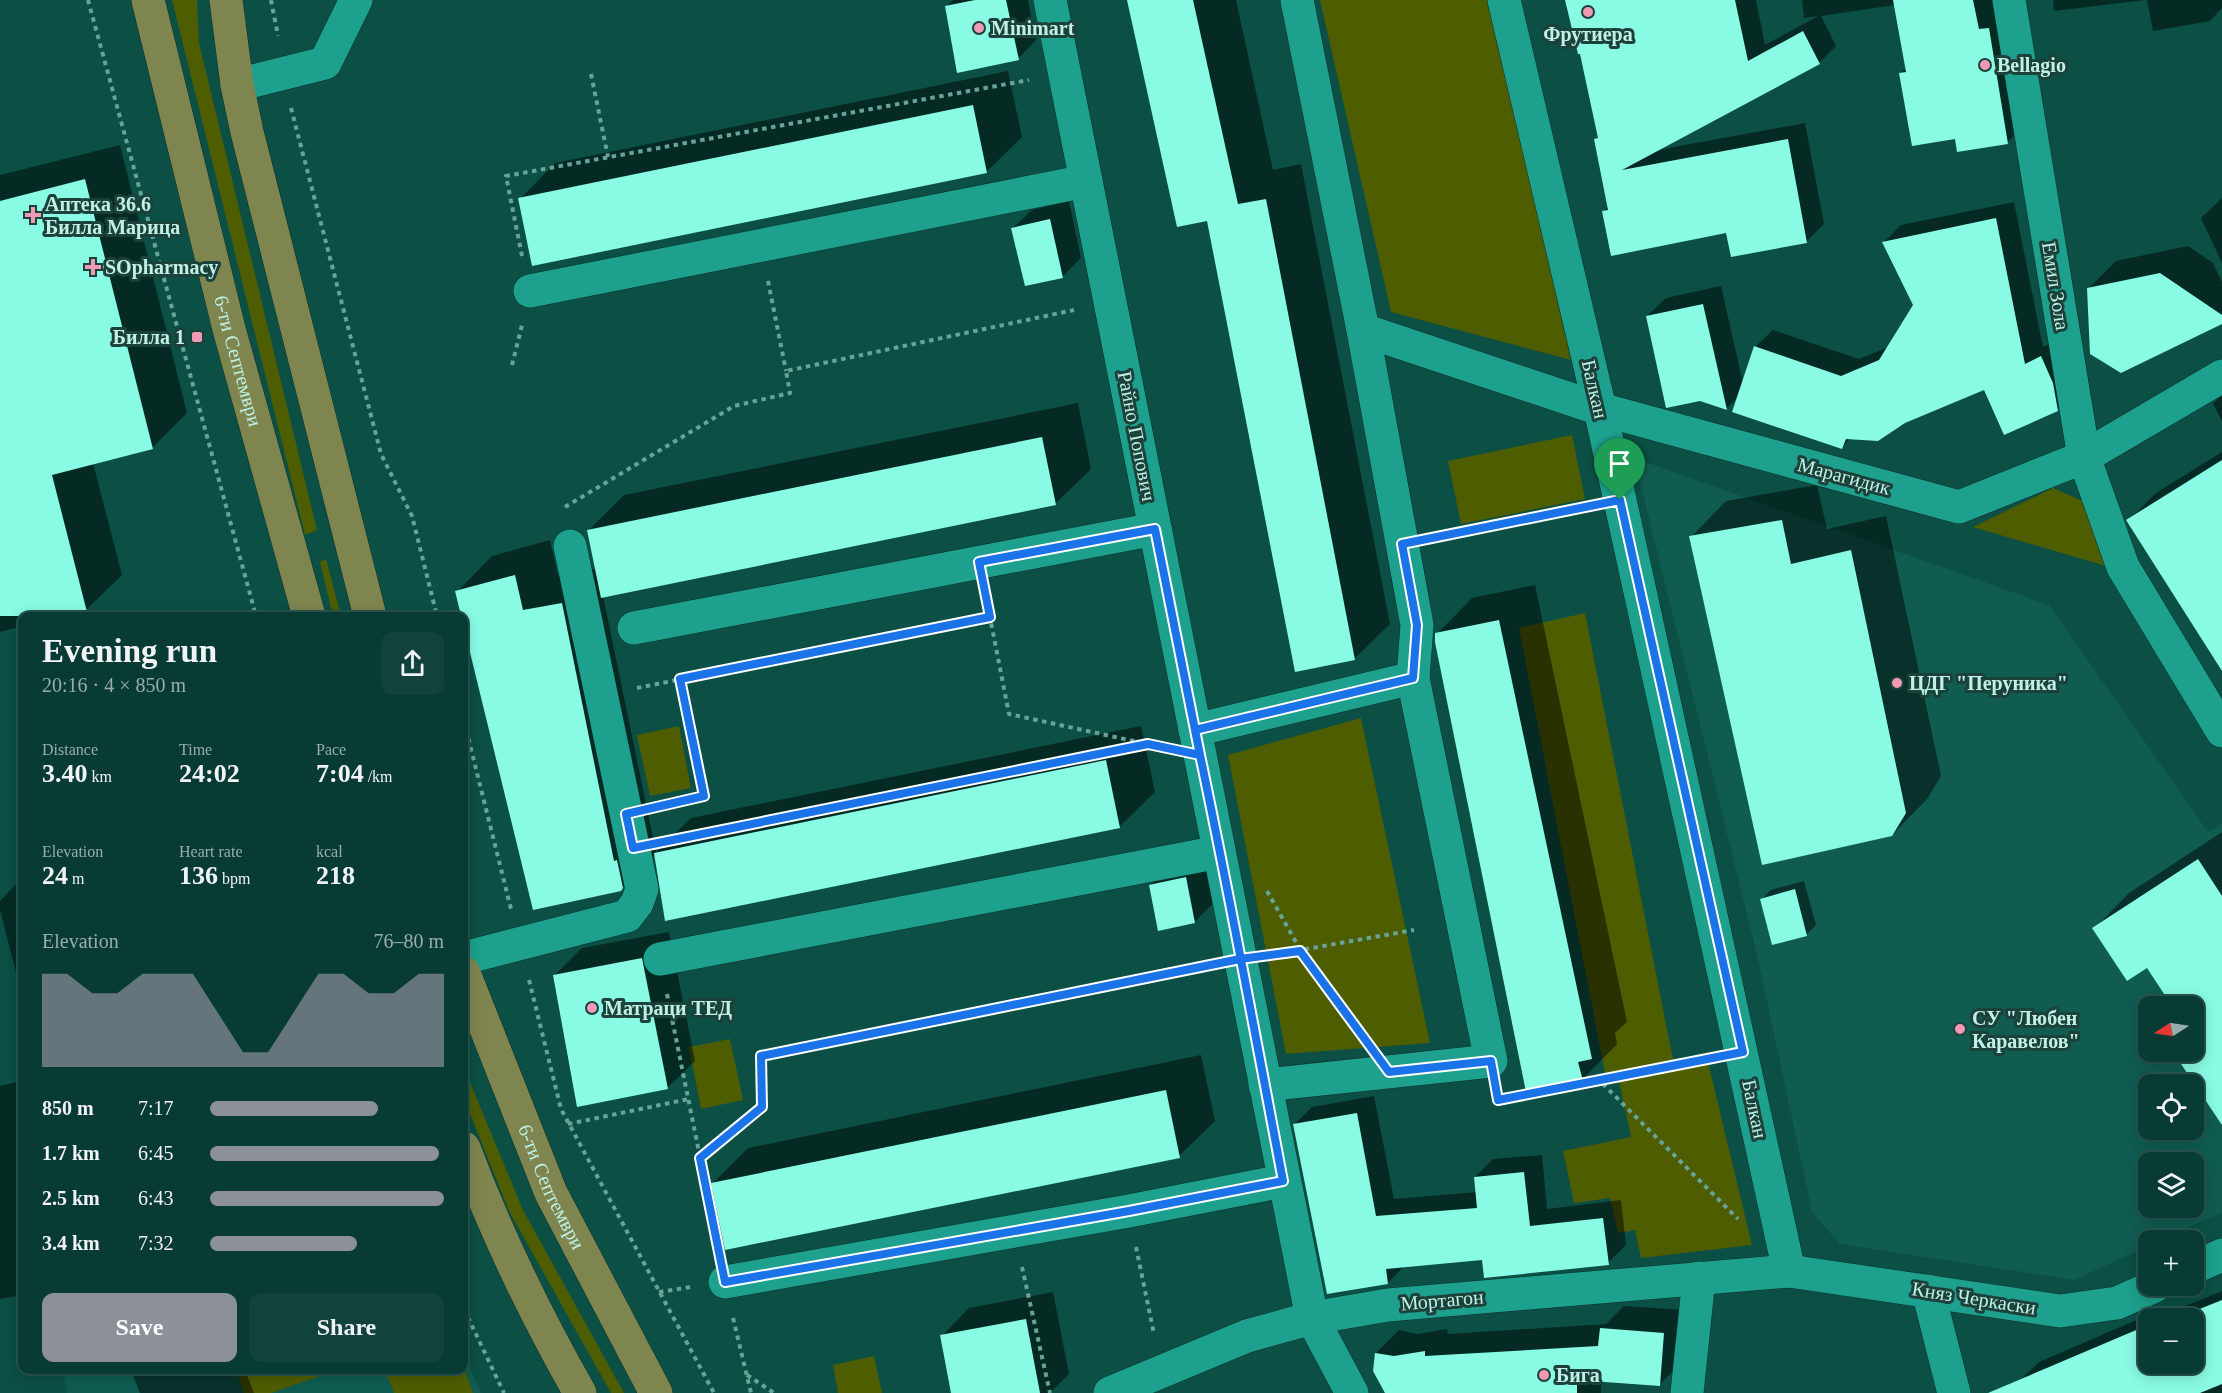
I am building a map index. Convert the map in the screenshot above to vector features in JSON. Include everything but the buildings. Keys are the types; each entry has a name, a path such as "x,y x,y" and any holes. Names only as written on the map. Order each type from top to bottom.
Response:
{"main road":[{"name":"6-ти Септември","path":"148,0 229,329 308,612"},
{"path":"226,0 237,85 258,180 369,612"},
{"name":"6-ти Септември","path":"468,983 551,1193 656,1393"},
{"path":"468,1159 494,1229 580,1393"}],"street":[{"path":"237,85 325,63 356,0"},
{"name":"Райно Попович","path":"1050,0 1312,1318 1352,1393"},
{"path":"1265,1085 1491,1061 1413,678 1417,625 1363,330 1296,0"},
{"name":"Балкан","path":"1504,0 1600,409 1743,1052 1789,1271"},
{"name":"Емил Зола","path":"2009,0 2084,456 2123,567 2222,731"},
{"path":"530,291 1086,181"},
{"name":"Марагидик","path":"1363,330 1600,409 1959,507 2084,456 2222,376"},
{"path":"634,628 1155,529"},
{"path":"468,957 627,916 637,903 642,890 570,546"},
{"path":"1197,743 1413,678"},
{"path":"660,958 1219,852"},
{"path":"725,1282 1014,1232 1283,1181"},
{"path":"2204,1263 2222,1255"},
{"name":"Мортагон","path":"1110,1393 1247,1336 1312,1318 1388,1305 1789,1271"},
{"name":"Княз Черкаски","path":"1789,1271 2060,1311 2117,1303 2138,1294"},
{"path":"1687,1393 1699,1278"},
{"path":"1928,1291 1954,1393"}],"path":[{"path":"88,0 255,612"},
{"path":"271,0 298,140 381,454 411,516 436,612"},
{"path":"530,291 506,176 1065,73"},
{"path":"591,74 608,157"},
{"path":"563,508 734,406 790,393 761,245"},
{"path":"786,371 1110,302"},
{"path":"1402,544 1620,500"},
{"path":"979,562 1009,714 1148,744"},
{"path":"601,695 990,617"},
{"path":"626,814 704,796 680,679"},
{"path":"468,737 558,1098 568,1124 714,1393"},
{"path":"633,848 1148,744 1197,743"},
{"path":"1263,884 1300,951 1389,1072"},
{"path":"700,1158 762,1107 761,1056 1240,959 1300,951 1414,930"},
{"path":"660,958 725,1282 750,1393"},
{"path":"1491,1061 1498,1100 1743,1052"},
{"path":"1599,1080 1735,1218 1780,1228"},
{"path":"568,1124 688,1099"},
{"path":"1129,1211 1162,1371"},
{"path":"1014,1232 1050,1393"},
{"path":"468,1317 504,1393"},
{"path":"746,1374 774,1393"}],"shaded area":[{"path":"1634,458 2049,605 2208,832 2222,823 2222,1212 2182,1230 2138,1230 2138,1251 2074,1280 1840,1244 1812,1212 1758,959"},
{"path":"468,1364 481,1393 67,1393 64,1374 468,1374"}],"green space":[{"path":"172,0 197,0 199,43 317,530 305,535"},
{"path":"1320,0 1488,0 1571,360 1391,312"},
{"path":"1572,435 1585,499 1461,524 1448,461"},
{"path":"2053,488 2085,502 2106,566 1973,527"},
{"path":"326,559 340,612 332,612 320,562"},
{"path":"1585,613 1674,1065 1707,1058 1752,1245 1641,1258 1635,1230 1618,1233 1610,1198 1574,1203 1563,1151 1631,1137 1618,1077 1606,1078 1519,628"},
{"path":"1361,718 1430,1043 1286,1054 1228,755"},
{"path":"679,726 691,788 650,796 637,735"},
{"path":"730,1039 743,1100 701,1109 689,1047"},
{"path":"468,1078 523,1210 624,1393 611,1393 510,1213 468,1109"},
{"path":"874,1356 882,1393 838,1393 833,1365"},
{"path":"237,1374 326,1374 271,1393 244,1393"},
{"path":"386,1374 466,1374 473,1393 394,1393"}],"place":[{"name":"Фрутиера","path":"1588,12"},
{"name":"Minimart","path":"979,28"},
{"name":"Bellagio","path":"1985,65"},
{"name":"Аптека 36.6 Билла Марица","path":"33,215"},
{"name":"SOpharmacy","path":"93,267"},
{"name":"Билла 1","path":"197,337"},
{"name":"ЦДГ \"Перуника\"","path":"1897,683"},
{"name":"Матраци ТЕД","path":"592,1008"},
{"name":"СУ \"Любен Каравелов\"","path":"1960,1029"},
{"name":"Бига","path":"1544,1375"}],"route":[{"path":"1620,500 1402,544 1417,625 1413,678 1195,730 1200,755 1148,744 633,848 626,814 704,796 680,679 990,617 979,562 1155,529 1200,755 1206,783 1240,959 1253,1022 1283,1181 1129,1211 725,1282 700,1158 762,1107 761,1056 1240,959 1300,951 1389,1072 1491,1061 1498,1100 1743,1052 1620,500"}]}
